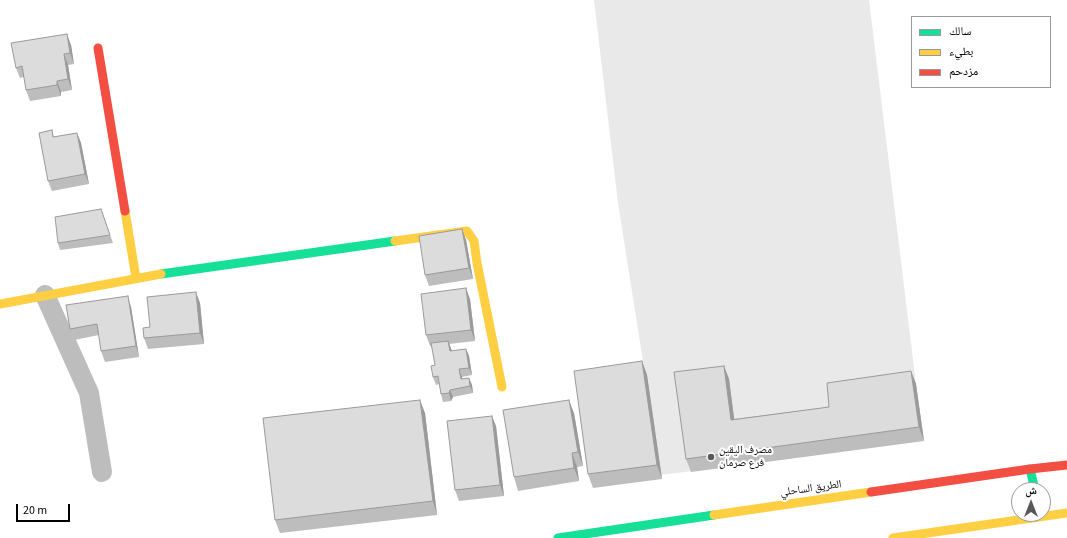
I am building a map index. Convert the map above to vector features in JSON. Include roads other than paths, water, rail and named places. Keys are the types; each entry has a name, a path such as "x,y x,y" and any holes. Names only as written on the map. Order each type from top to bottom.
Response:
{"main road":[{"path":"98,48 136,278"},
{"path":"0,304 136,278 467,231 474,241 502,387"},
{"name":"الطريق الساحلي","path":"558,538 1030,469 1067,465"},
{"path":"1030,469 1033,482"},
{"path":"1051,514 1067,513"},
{"path":"893,538 1011,520"}],"street":[{"path":"45,295 89,393 102,472"}],"place":[{"name":"مصرف اليقين فرع صرمان","path":"711,457"}]}
